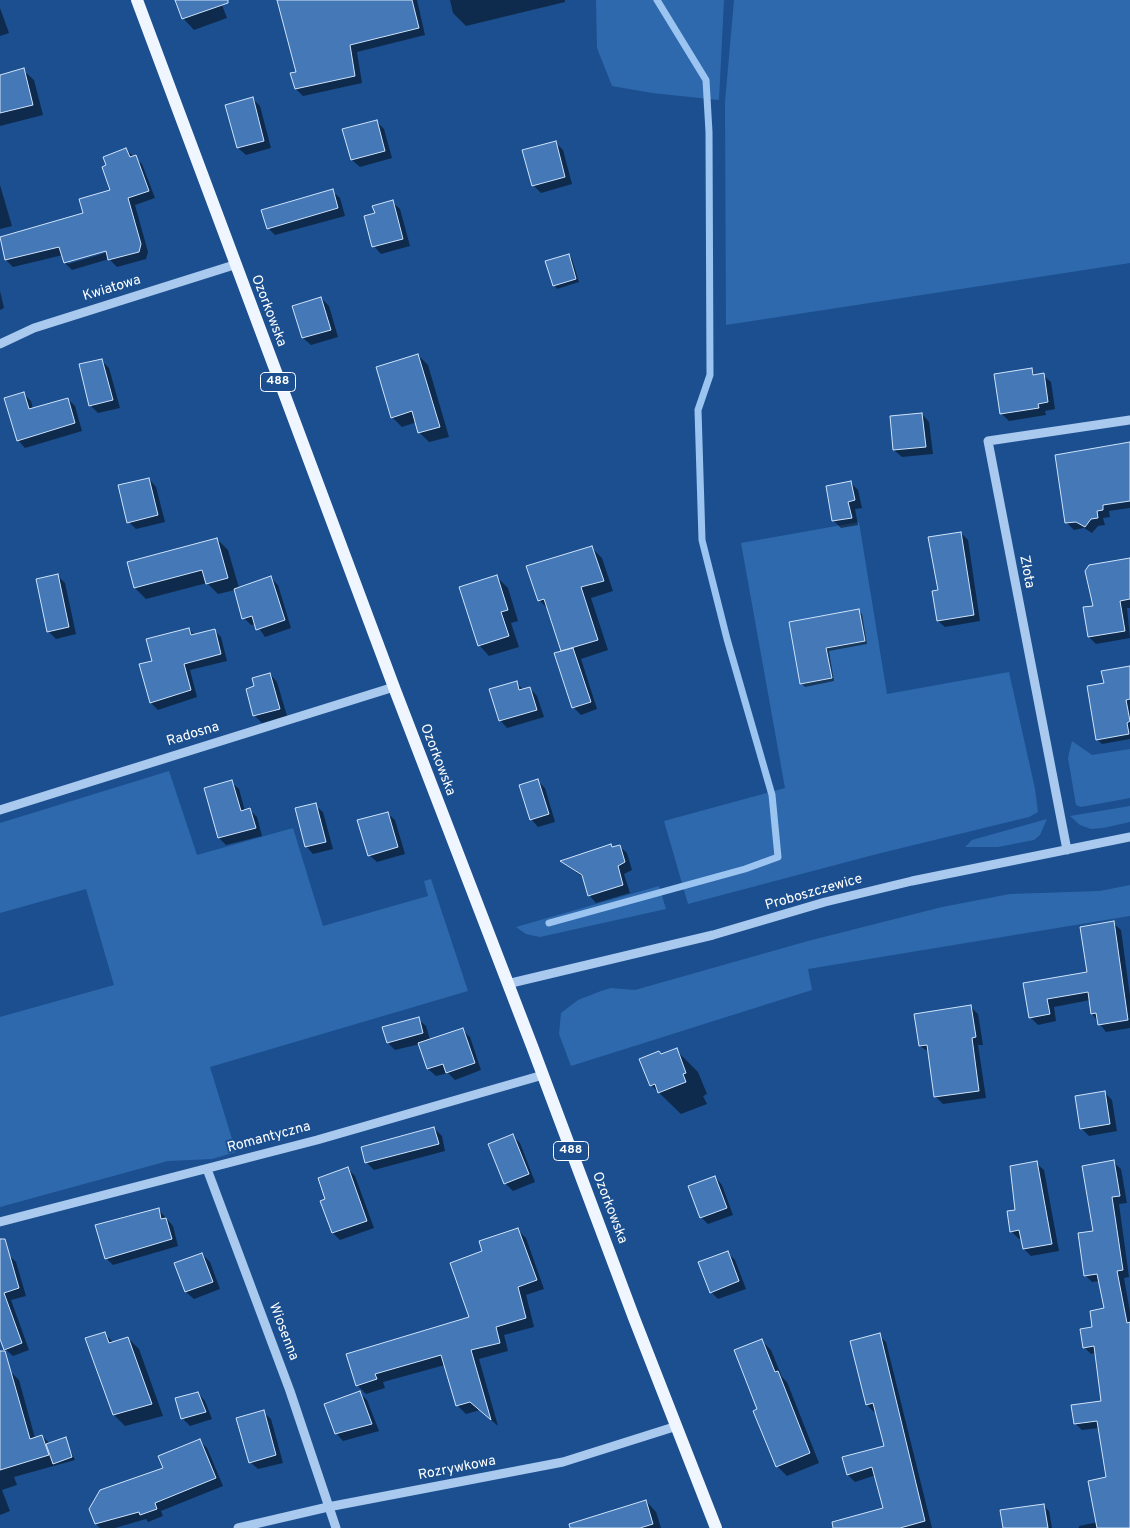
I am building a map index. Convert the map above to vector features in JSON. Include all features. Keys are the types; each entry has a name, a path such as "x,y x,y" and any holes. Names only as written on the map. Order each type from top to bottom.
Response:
{"main road":[{"name":"Ozorkowska","path":"137,0 234,265 634,1318 716,1528"}],"street":[{"name":"Kwiatowa","path":"0,344 34,328 234,265"},
{"name":"Złota","path":"1066,850 988,441 1130,420"},
{"name":"Radosna","path":"0,810 394,687"},
{"name":"Proboszczewice","path":"507,984 713,935 825,902 1130,837"},
{"name":"Romantyczna","path":"0,1222 207,1170 543,1075"},
{"name":"Wiosenna","path":"207,1170 290,1390 336,1528"},
{"name":"Rozrywkowa","path":"238,1528 328,1507 563,1462 677,1426"}],"shaded area":[{"path":"596,0 724,0 719,100 652,93 612,86 597,48"},
{"path":"734,0 1130,0 1130,263 726,325 725,102"},
{"path":"859,522 887,694 1009,672 1035,789 1038,812 1029,817 877,854 688,904 664,821 785,788 741,543"},
{"path":"1072,741 1092,755 1130,749 1130,798 1081,807 1076,805 1068,758"},
{"path":"169,771 197,855 293,828 323,926 428,896 424,881 431,879 468,991 210,1067 236,1152 212,1159 168,1161 0,1207 0,1017 114,985 86,889 0,913 0,823"},
{"path":"1130,806 1130,822 1103,828 1091,829 1080,825 1070,816"},
{"path":"1047,819 1040,835 1034,840 998,847 965,847 972,840"},
{"path":"1130,885 1130,916 808,969 812,990 571,1066 559,1034 561,1013 578,1000 611,988 635,990 808,941 942,907 1010,894 1100,891"},
{"path":"659,886 666,909 540,937 526,934 516,927"}],"building":[{"path":"175,0 228,0 228,3 182,19"},
{"path":"277,0 412,0 419,28 350,45 355,76 295,89 290,73 296,72"},
{"path":"24,68 33,105 0,113 0,75"},
{"path":"253,97 264,141 237,148 225,105"},
{"path":"377,120 385,151 351,160 342,129"},
{"path":"556,141 565,177 532,186 522,150"},
{"path":"126,148 130,157 136,155 149,191 128,198 141,244 139,252 108,260 106,251 64,263 59,247 5,260 0,237 83,213 79,199 110,190 102,167 106,165 103,157"},
{"path":"333,189 338,208 267,229 261,210"},
{"path":"393,200 403,239 372,247 364,216 375,213 372,206"},
{"path":"569,254 576,279 553,286 545,261"},
{"path":"321,297 331,330 302,338 292,306"},
{"path":"418,354 440,427 418,433 412,411 391,418 376,367"},
{"path":"102,359 113,400 89,406 79,364"},
{"path":"1032,368 1033,375 1044,373 1048,402 1038,404 1039,408 1000,414 994,374"},
{"path":"24,392 29,409 68,398 75,423 17,441 4,398"},
{"path":"922,413 926,447 893,450 890,416"},
{"path":"1130,442 1130,501 1103,505 1103,510 1097,511 1098,518 1091,519 1085,527 1076,522 1065,523 1055,455"},
{"path":"149,478 158,515 127,523 118,485"},
{"path":"851,481 855,500 848,502 852,518 832,521 826,486"},
{"path":"961,532 974,615 937,621 932,591 938,590 928,537"},
{"path":"217,538 228,578 206,584 202,570 134,588 127,562"},
{"path":"592,546 604,581 581,587 598,640 561,651 544,599 538,601 526,566"},
{"path":"1130,558 1130,599 1120,601 1125,631 1088,637 1083,607 1093,606 1085,571 1089,565"},
{"path":"58,574 69,627 47,632 36,579"},
{"path":"497,575 508,610 501,612 509,636 478,646 459,587"},
{"path":"271,576 285,620 256,630 252,616 242,619 234,589"},
{"path":"859,609 865,641 826,648 832,678 800,684 789,622"},
{"path":"189,628 191,635 215,629 221,654 184,664 191,690 150,703 139,664 152,661 146,639"},
{"path":"573,648 591,702 572,708 554,653"},
{"path":"1130,666 1130,699 1126,700 1130,721 1127,723 1129,734 1096,740 1087,686 1104,683 1101,671"},
{"path":"270,673 280,709 253,716 246,689 254,686 252,678"},
{"path":"517,681 519,690 530,687 537,710 499,721 489,689"},
{"path":"538,779 549,814 530,820 519,785"},
{"path":"232,780 241,811 250,808 256,828 218,838 204,788"},
{"path":"316,803 326,842 305,847 295,808"},
{"path":"388,812 398,847 368,856 357,820"},
{"path":"611,844 612,847 620,845 625,862 618,866 623,885 588,896 582,875 560,861"},
{"path":"1114,921 1128,1020 1098,1025 1096,1013 1091,1014 1088,992 1047,999 1050,1014 1029,1018 1023,983 1087,972 1080,927"},
{"path":"971,1005 976,1037 972,1038 979,1091 934,1097 927,1045 919,1046 914,1014"},
{"path":"419,1017 423,1033 387,1043 382,1027"},
{"path":"463,1028 475,1063 446,1073 443,1064 427,1069 418,1043"},
{"path":"677,1048 686,1073 683,1074 686,1082 658,1093 655,1084 650,1086 639,1059 659,1051 661,1054"},
{"path":"1105,1091 1110,1124 1080,1129 1075,1096"},
{"path":"434,1127 439,1144 365,1163 361,1147"},
{"path":"513,1134 529,1174 504,1184 488,1144"},
{"path":"1114,1160 1120,1196 1112,1197 1123,1270 1117,1271 1127,1323 1130,1322 1130,1528 1097,1528 1088,1481 1106,1477 1097,1421 1074,1424 1071,1405 1101,1401 1094,1346 1083,1348 1080,1329 1092,1327 1090,1311 1104,1308 1097,1274 1084,1276 1078,1233 1093,1231 1082,1166"},
{"path":"1037,1161 1052,1244 1023,1249 1019,1230 1010,1232 1007,1211 1015,1210 1010,1166"},
{"path":"348,1167 367,1221 332,1233 320,1201 325,1199 318,1178"},
{"path":"715,1176 727,1208 700,1218 688,1186"},
{"path":"159,1208 161,1219 166,1218 172,1239 105,1259 95,1225"},
{"path":"518,1228 537,1280 518,1287 526,1318 496,1327 500,1343 471,1350 491,1420 470,1402 456,1406 441,1355 375,1374 377,1379 356,1386 346,1354 469,1317 450,1263 482,1251 479,1241"},
{"path":"0,1239 5,1239 19,1288 4,1293 22,1343 4,1350 0,1339"},
{"path":"728,1251 739,1281 710,1293 698,1262"},
{"path":"202,1253 213,1282 185,1292 174,1263"},
{"path":"105,1332 109,1343 128,1337 152,1404 113,1415 85,1338"},
{"path":"880,1333 925,1521 900,1528 833,1528 832,1522 883,1508 872,1467 847,1475 842,1457 884,1446 873,1403 866,1405 850,1341"},
{"path":"762,1339 775,1372 778,1371 810,1453 776,1467 753,1411 757,1409 734,1350"},
{"path":"0,1351 5,1351 30,1439 42,1435 49,1455 0,1470"},
{"path":"360,1391 372,1424 335,1434 324,1404"},
{"path":"198,1392 206,1412 181,1419 175,1398"},
{"path":"264,1410 276,1455 249,1463 236,1418"},
{"path":"66,1437 72,1457 53,1464 46,1444"},
{"path":"200,1439 216,1478 155,1503 157,1509 140,1515 139,1512 95,1524 89,1509 100,1490 163,1468 158,1456"},
{"path":"646,1500 653,1524 640,1528 570,1528 569,1524"},
{"path":"1044,1504 1048,1528 1003,1528 1000,1510"}],"waterway":[{"path":"549,923 745,869 778,857 772,795 727,639 702,540 698,410 710,375 709,132 706,80 657,0"}]}
